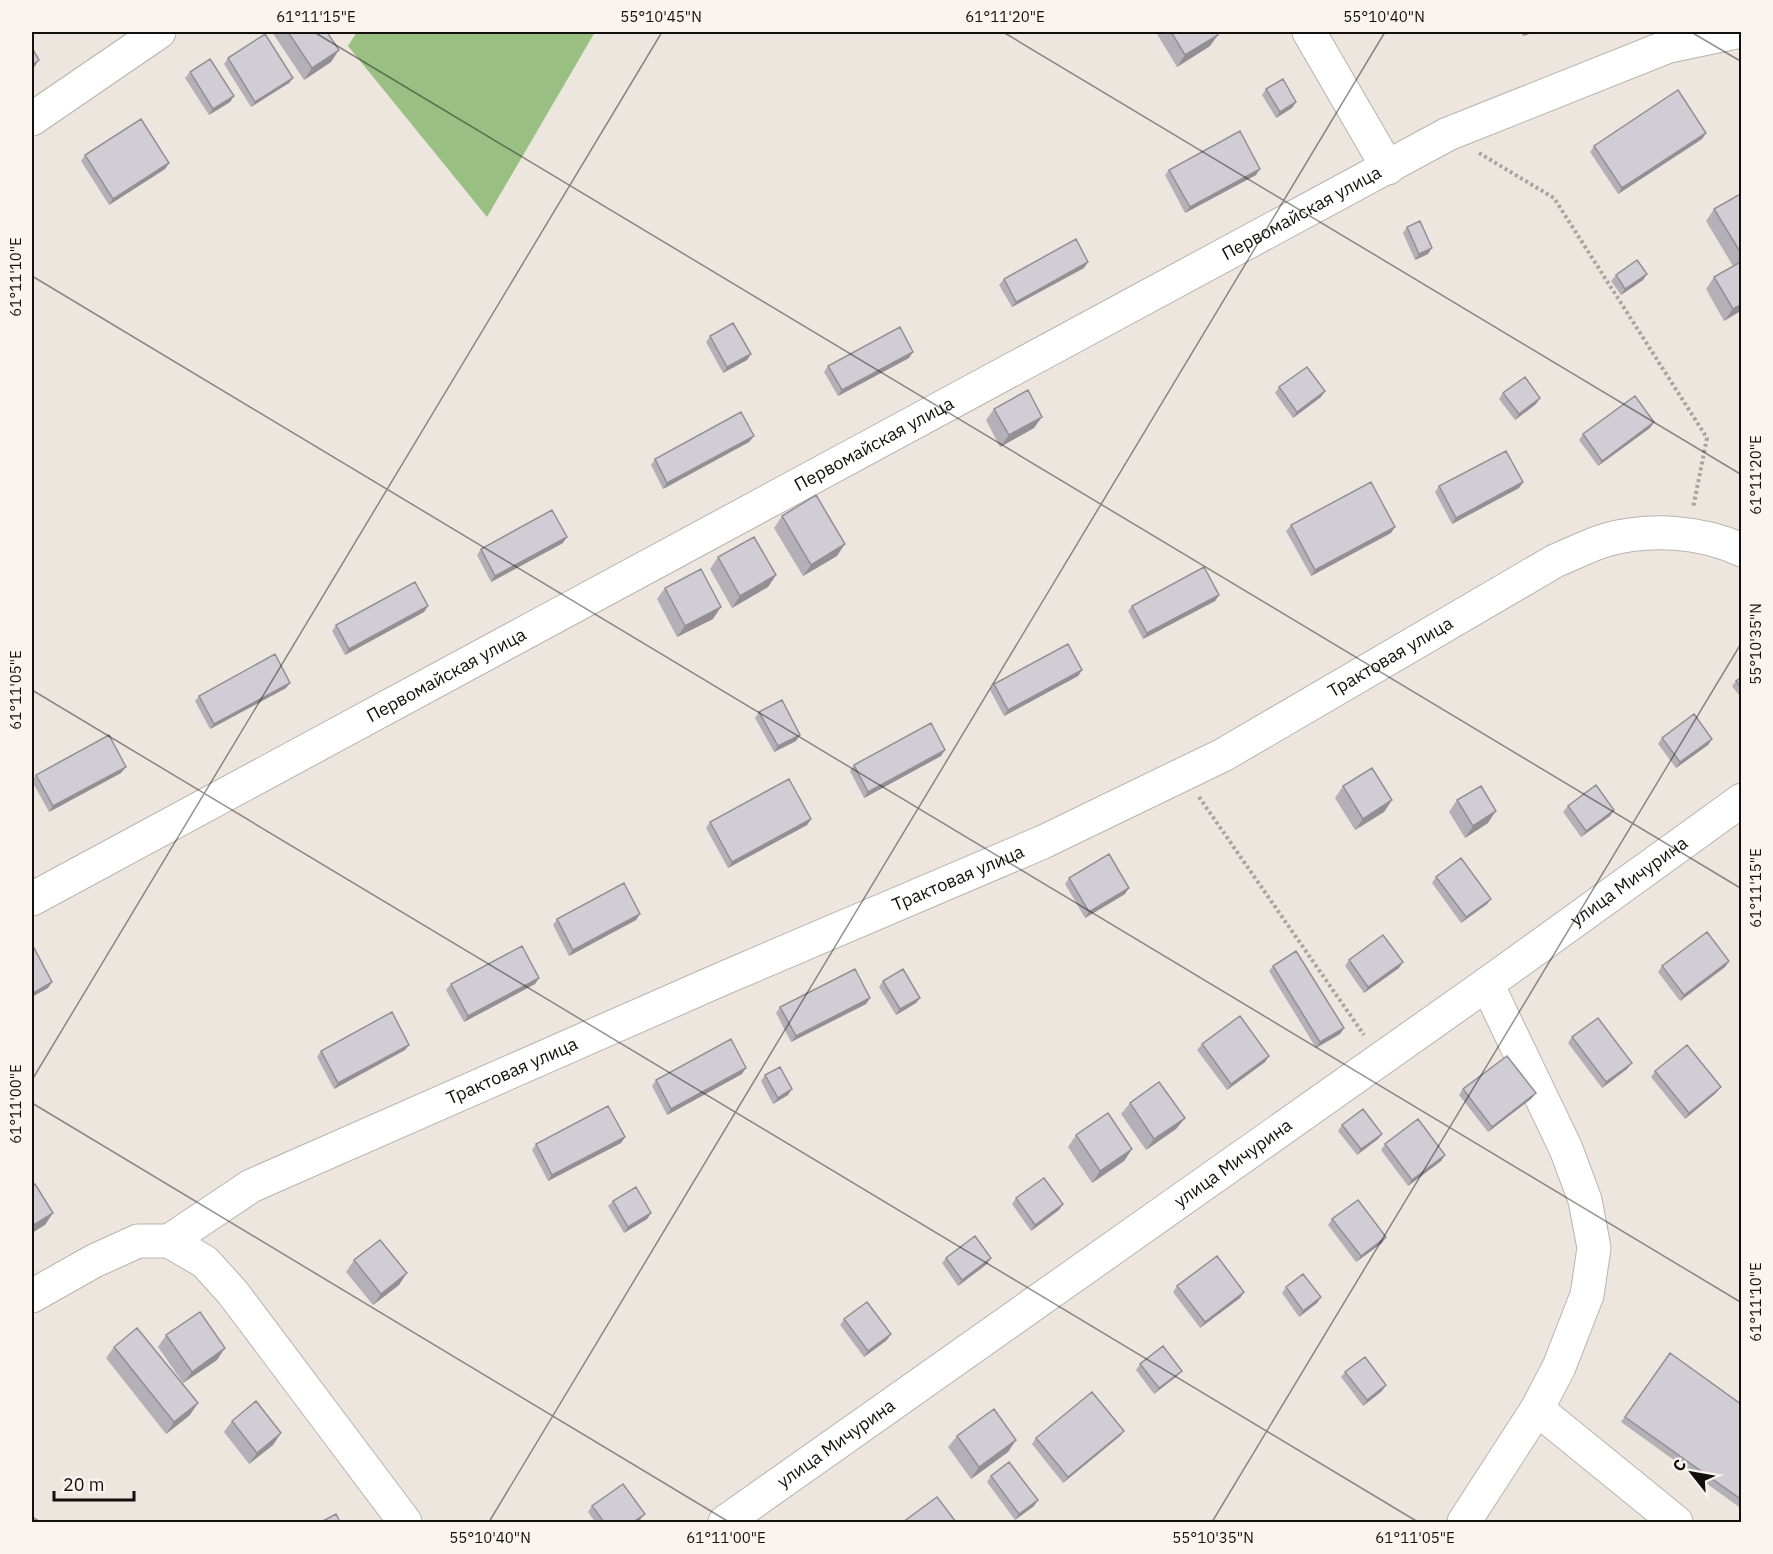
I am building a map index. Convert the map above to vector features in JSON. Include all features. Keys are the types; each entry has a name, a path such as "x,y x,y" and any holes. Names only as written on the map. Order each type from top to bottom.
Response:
{"street":[{"path":"32,119 159,32"},
{"path":"1309,32 1388,168"},
{"name":"Первомайская улица","path":"32,899 1448,134 1669,46 1736,32"},
{"name":"Трактовая улица","path":"169,1241 251,1186 724,978 1043,842 1223,755 1555,561 1606,540 1653,533 1688,535 1724,542 1742,550"},
{"name":"улица Мичурина","path":"725,1522 1381,1059 1742,800"},
{"path":"1464,1522 1537,1409 1559,1367 1587,1295 1594,1248 1585,1200 1566,1149 1486,984"},
{"path":"32,1296 94,1261 138,1241 169,1241 205,1262 233,1293 405,1522"},
{"path":"1537,1409 1676,1522"}],"path":[{"path":"1448,134 1554,198 1707,438 1688,535"},
{"path":"1183,774 1381,1059"}],"green space":[{"path":"357,32 595,32 487,217 348,46"}],"building":[{"path":"288,32 327,32 339,50 312,68"},
{"path":"1171,32 1216,32 1218,35 1185,55"},
{"path":"265,34 293,78 255,102 228,58"},
{"path":"32,48 39,60 32,65"},
{"path":"210,59 234,96 213,109 190,72"},
{"path":"1283,79 1296,102 1280,112 1266,89"},
{"path":"1678,90 1706,133 1622,188 1594,146"},
{"path":"141,119 169,163 113,199 85,155"},
{"path":"1240,131 1260,169 1190,207 1169,170"},
{"path":"1742,193 1742,255 1714,209"},
{"path":"1420,221 1432,248 1419,254 1407,227"},
{"path":"1076,239 1088,262 1016,302 1004,279"},
{"path":"1637,260 1647,274 1625,289 1616,275"},
{"path":"1742,261 1742,304 1733,309 1714,277"},
{"path":"733,323 751,354 727,367 710,336"},
{"path":"900,327 913,352 842,390 828,366"},
{"path":"1307,367 1325,391 1297,412 1279,387"},
{"path":"1525,377 1540,398 1519,414 1503,393"},
{"path":"1028,390 1042,417 1009,435 994,409"},
{"path":"1635,396 1654,422 1602,461 1583,434"},
{"path":"741,412 754,436 667,483 655,459"},
{"path":"1506,451 1523,482 1456,518 1439,486"},
{"path":"1371,482 1395,527 1315,570 1291,525"},
{"path":"816,495 845,544 811,565 782,516"},
{"path":"552,510 567,537 495,576 481,549"},
{"path":"754,537 776,575 740,596 718,557"},
{"path":"1204,567 1219,595 1147,633 1132,606"},
{"path":"701,569 721,607 685,626 665,588"},
{"path":"415,582 428,606 349,649 336,625"},
{"path":"1068,644 1082,670 1008,710 994,684"},
{"path":"275,654 290,683 214,724 199,696"},
{"path":"1742,677 1742,688 1736,681"},
{"path":"782,700 800,735 778,746 759,712"},
{"path":"1694,714 1712,739 1680,762 1662,738"},
{"path":"931,723 945,750 868,792 854,765"},
{"path":"109,735 126,767 53,806 36,775"},
{"path":"1372,768 1392,800 1363,819 1343,786"},
{"path":"789,779 811,819 732,862 710,822"},
{"path":"1596,785 1614,810 1586,831 1568,806"},
{"path":"1481,786 1496,811 1473,826 1457,800"},
{"path":"1109,854 1129,888 1089,912 1069,878"},
{"path":"1461,858 1491,899 1466,917 1436,877"},
{"path":"624,883 640,914 573,950 557,919"},
{"path":"1707,932 1729,961 1684,995 1662,966"},
{"path":"1383,935 1403,962 1368,987 1349,960"},
{"path":"32,944 52,982 32,994"},
{"path":"522,946 539,978 468,1016 451,984"},
{"path":"1296,951 1344,1028 1320,1042 1273,966"},
{"path":"855,969 870,998 796,1036 780,1007"},
{"path":"903,969 920,998 900,1009 883,981"},
{"path":"392,1012 409,1045 338,1083 321,1051"},
{"path":"1240,1016 1269,1056 1231,1084 1202,1044"},
{"path":"1598,1018 1632,1063 1606,1082 1572,1037"},
{"path":"731,1039 746,1068 671,1109 656,1080"},
{"path":"1687,1045 1721,1087 1689,1113 1655,1071"},
{"path":"1507,1056 1536,1093 1492,1127 1463,1089"},
{"path":"780,1067 792,1089 778,1098 765,1075"},
{"path":"1159,1082 1185,1118 1154,1139 1130,1103"},
{"path":"608,1106 625,1137 552,1175 536,1144"},
{"path":"1363,1109 1382,1134 1361,1149 1342,1125"},
{"path":"1108,1113 1132,1149 1100,1171 1076,1135"},
{"path":"1418,1119 1445,1155 1412,1180 1385,1144"},
{"path":"1044,1178 1063,1204 1035,1225 1016,1198"},
{"path":"35,1184 53,1213 32,1226 32,1186"},
{"path":"636,1187 651,1213 628,1227 613,1201"},
{"path":"1358,1200 1386,1237 1361,1256 1332,1219"},
{"path":"975,1236 991,1258 962,1280 946,1258"},
{"path":"380,1240 407,1273 381,1294 354,1260"},
{"path":"1217,1256 1244,1292 1205,1322 1177,1286"},
{"path":"1303,1274 1321,1297 1303,1311 1286,1287"},
{"path":"867,1302 891,1334 868,1351 844,1319"},
{"path":"200,1312 225,1348 192,1372 166,1335"},
{"path":"137,1328 198,1403 174,1422 114,1347"},
{"path":"1163,1346 1182,1371 1159,1388 1140,1364"},
{"path":"1670,1353 1742,1405 1742,1500 1625,1417"},
{"path":"1365,1357 1386,1385 1367,1400 1345,1372"},
{"path":"1092,1392 1124,1431 1068,1477 1036,1438"},
{"path":"256,1401 281,1433 257,1453 232,1421"},
{"path":"994,1409 1016,1440 979,1467 957,1436"},
{"path":"1009,1462 1038,1500 1019,1514 991,1476"},
{"path":"623,1484 645,1514 633,1522 604,1522 592,1506"},
{"path":"937,1497 956,1522 903,1522"},
{"path":"336,1514 340,1522 321,1522"}]}
